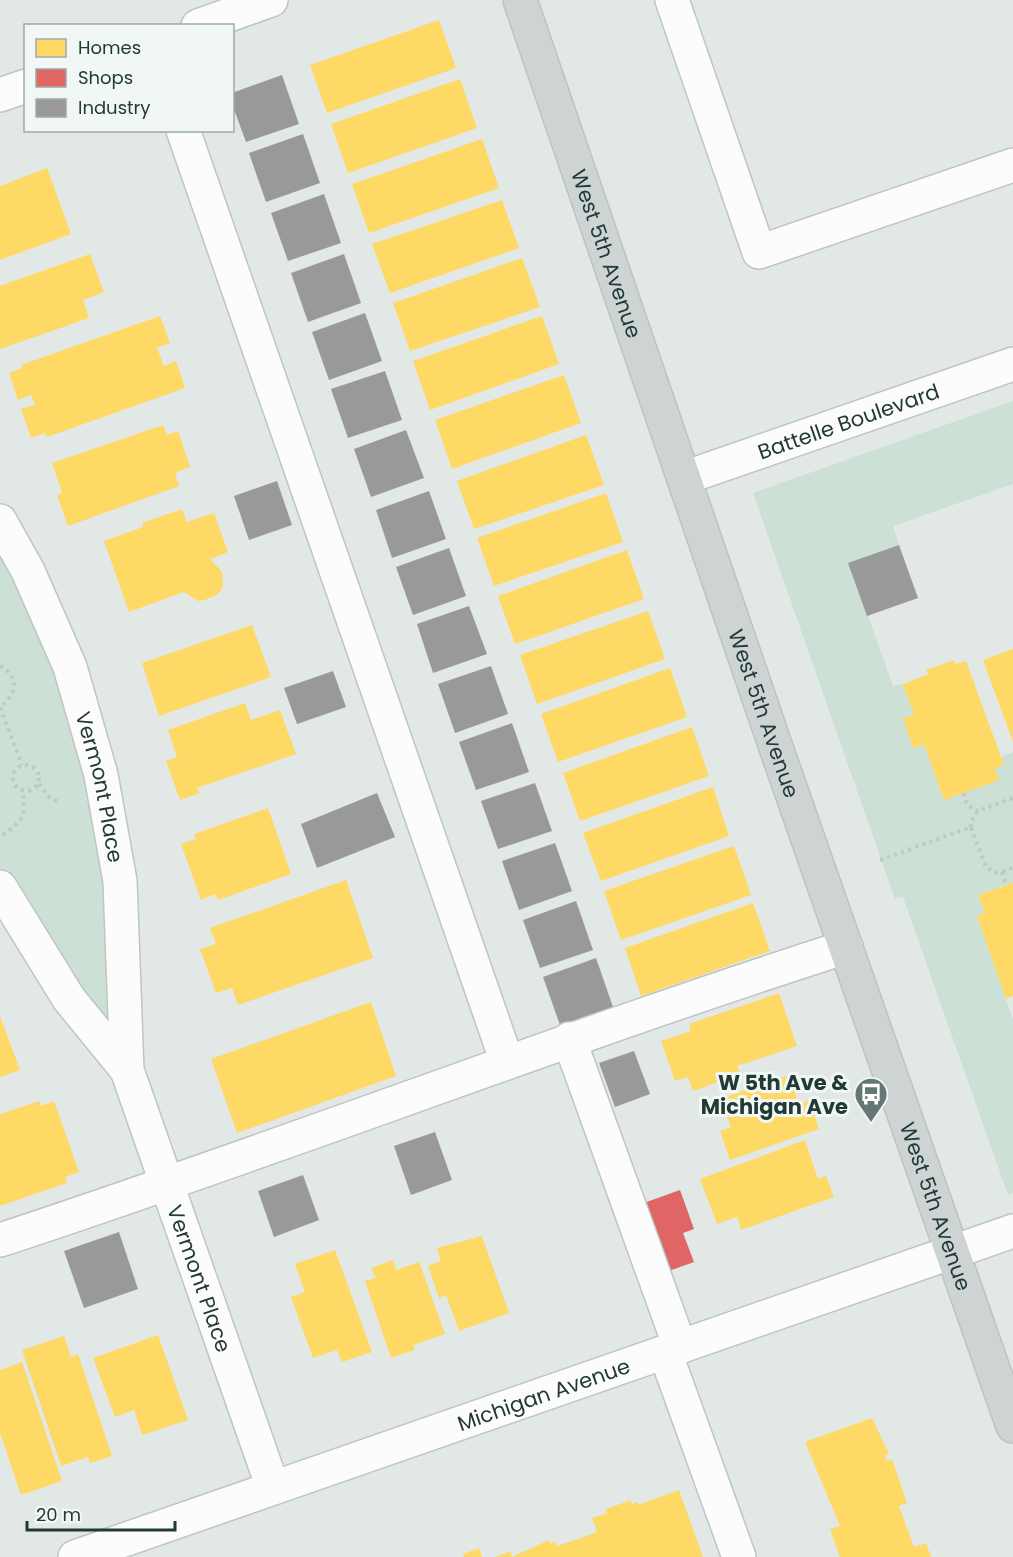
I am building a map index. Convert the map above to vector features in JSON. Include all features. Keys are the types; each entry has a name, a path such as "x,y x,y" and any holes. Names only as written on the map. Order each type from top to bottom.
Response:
{"main road":[{"name":"West 5th Avenue","path":"520,0 1013,1426"}],"street":[{"path":"204,24 271,0"},
{"path":"672,0 759,252 1013,165"},
{"path":"0,95 24,87"},
{"path":"184,132 507,1062"},
{"name":"Battelle Boulevard","path":"684,478 1013,364"},
{"name":"Vermont Place","path":"0,521 28,571 70,667 101,775 120,881 127,1070 273,1488"},
{"name":"Vermont Place","path":"0,886 69,999 127,1070"},
{"path":"0,1240 166,1186 569,1039 846,947"},
{"path":"569,1039 673,1349 739,1557"},
{"name":"Michigan Avenue","path":"75,1557 1013,1231"}],"path":[{"path":"0,666 8,670 14,680 14,691 8,701 0,707 22,765"},
{"path":"22,765 30,765 37,770 40,778 39,784 31,791 23,791 15,786 12,779 15,770 22,765"},
{"path":"3,835 20,823 24,809 23,791"},
{"path":"964,793 968,805 978,811"},
{"path":"1013,798 978,811 970,824 986,867 997,873 1013,868"},
{"path":"880,860 971,827"},
{"path":"1002,872 1006,885"}],"green space":[{"path":"1013,401 1013,484 893,526 899,545 849,563 893,686 903,684 914,715 903,719 914,748 924,744 944,800 998,780 995,768 1004,765 1001,757 1013,752 1013,883 978,895 985,913 977,916 1013,1019 1013,1193 1008,1195 903,897 895,899 753,493"},
{"path":"0,521 101,775 127,1070 0,887"}],"building: Homes":[{"path":"439,20 456,68 327,113 310,65"},
{"path":"460,79 477,128 348,173 331,124"},
{"path":"482,139 499,188 369,233 352,184"},
{"path":"47,168 71,234 0,260 0,186"},
{"path":"502,200 519,248 390,293 372,244"},
{"path":"90,254 104,292 83,300 89,318 0,349 0,286"},
{"path":"522,258 540,307 410,351 393,303"},
{"path":"160,316 170,343 157,348 164,366 176,361 185,388 47,437 45,433 31,438 21,409 35,405 31,395 18,400 9,373 22,368 21,365"},
{"path":"542,316 559,364 430,410 413,361"},
{"path":"564,375 581,423 452,469 435,420"},
{"path":"163,425 167,435 178,431 190,467 175,473 179,486 68,526 57,495 62,493 52,463"},
{"path":"586,435 604,485 474,529 457,481"},
{"path":"606,493 623,542 494,586 477,538"},
{"path":"182,509 187,522 214,513 228,552 210,559 222,572 223,587 218,594 205,600 198,601 184,592 129,612 104,541 143,527 142,523"},
{"path":"627,550 644,599 515,644 498,596"},
{"path":"648,611 665,659 537,704 520,655"},
{"path":"252,625 271,677 159,716 142,663"},
{"path":"1013,649 1013,742 983,660"},
{"path":"954,660 956,664 966,661 1004,765 995,768 999,780 944,800 924,744 913,748 903,718 914,715 903,684 928,674 926,670"},
{"path":"670,668 687,717 558,762 541,714"},
{"path":"245,703 251,720 280,710 296,754 197,788 200,793 180,800 166,761 177,757 168,730"},
{"path":"692,727 709,776 580,821 563,773"},
{"path":"713,787 729,836 601,881 583,833"},
{"path":"268,808 291,874 218,900 215,894 201,900 181,844 196,839 194,834"},
{"path":"734,846 751,895 621,940 604,891"},
{"path":"346,880 373,958 238,1005 232,988 216,993 200,949 216,944 210,928"},
{"path":"1013,883 1013,996 1006,999 977,916 985,913 978,895"},
{"path":"753,903 770,951 641,996 625,948"},
{"path":"779,993 797,1046 737,1066 740,1074 693,1091 688,1077 675,1081 661,1041 691,1031 689,1024"},
{"path":"371,1002 396,1076 237,1133 211,1059"},
{"path":"0,1016 20,1070 0,1077"},
{"path":"789,1075 799,1104 809,1100 819,1129 730,1160 720,1131 731,1127 720,1099"},
{"path":"39,1101 41,1106 54,1101 79,1172 65,1177 67,1183 0,1206 0,1114"},
{"path":"805,1140 818,1179 826,1176 834,1197 741,1230 737,1217 717,1224 700,1179"},
{"path":"482,1236 509,1313 459,1331 446,1295 439,1298 428,1266 441,1261 437,1248"},
{"path":"335,1250 372,1352 342,1362 337,1350 313,1358 291,1297 305,1292 295,1264"},
{"path":"393,1260 396,1270 419,1262 445,1334 413,1345 415,1350 391,1358 365,1281 376,1278 371,1268"},
{"path":"158,1335 188,1420 142,1435 134,1410 115,1417 93,1358"},
{"path":"64,1336 71,1357 78,1354 112,1456 90,1463 88,1457 61,1466 22,1350"},
{"path":"22,1362 62,1481 21,1495 0,1433 0,1370"},
{"path":"872,1418 889,1454 885,1456 887,1461 892,1459 907,1503 899,1506 914,1547 926,1543 931,1557 840,1557 830,1529 840,1526 805,1442"},
{"path":"679,1490 703,1557 512,1557 549,1540 550,1544 555,1541 557,1546 597,1532 592,1518 607,1513 606,1509 631,1500 632,1504 637,1502 638,1505"},
{"path":"479,1548 482,1557 464,1557 463,1554"},
{"path":"511,1551 512,1557 495,1557"}],"building: Shops":[{"path":"680,1190 694,1229 683,1233 694,1262 666,1272 641,1204"}],"building: Industry":[{"path":"282,75 299,124 246,142 234,109 234,92"},
{"path":"303,134 320,183 266,202 249,153"},
{"path":"324,194 341,243 288,261 271,213"},
{"path":"344,254 361,303 308,322 291,273"},
{"path":"365,313 382,361 329,380 312,332"},
{"path":"385,371 402,420 348,438 331,389"},
{"path":"406,430 424,478 371,497 354,449"},
{"path":"277,481 292,525 249,540 234,496"},
{"path":"429,491 446,539 392,558 376,510"},
{"path":"899,545 918,598 867,616 848,563"},
{"path":"449,548 466,596 413,615 396,567"},
{"path":"469,606 487,654 433,673 417,624"},
{"path":"491,666 508,714 455,733 438,684"},
{"path":"333,671 346,707 297,724 284,688"},
{"path":"512,723 529,772 476,790 459,742"},
{"path":"535,783 552,831 498,849 481,801"},
{"path":"377,793 395,837 317,868 301,824"},
{"path":"555,843 572,891 519,910 502,861"},
{"path":"576,901 593,950 540,968 523,920"},
{"path":"596,958 613,1007 560,1025 543,977"},
{"path":"634,1051 650,1094 615,1107 599,1063"},
{"path":"435,1132 452,1180 411,1195 394,1146"},
{"path":"303,1175 319,1220 274,1237 258,1191"},
{"path":"119,1232 138,1289 84,1308 64,1251"}],"place":[{"name":"W 5th Ave & Michigan Ave","path":"871,1123"}]}
